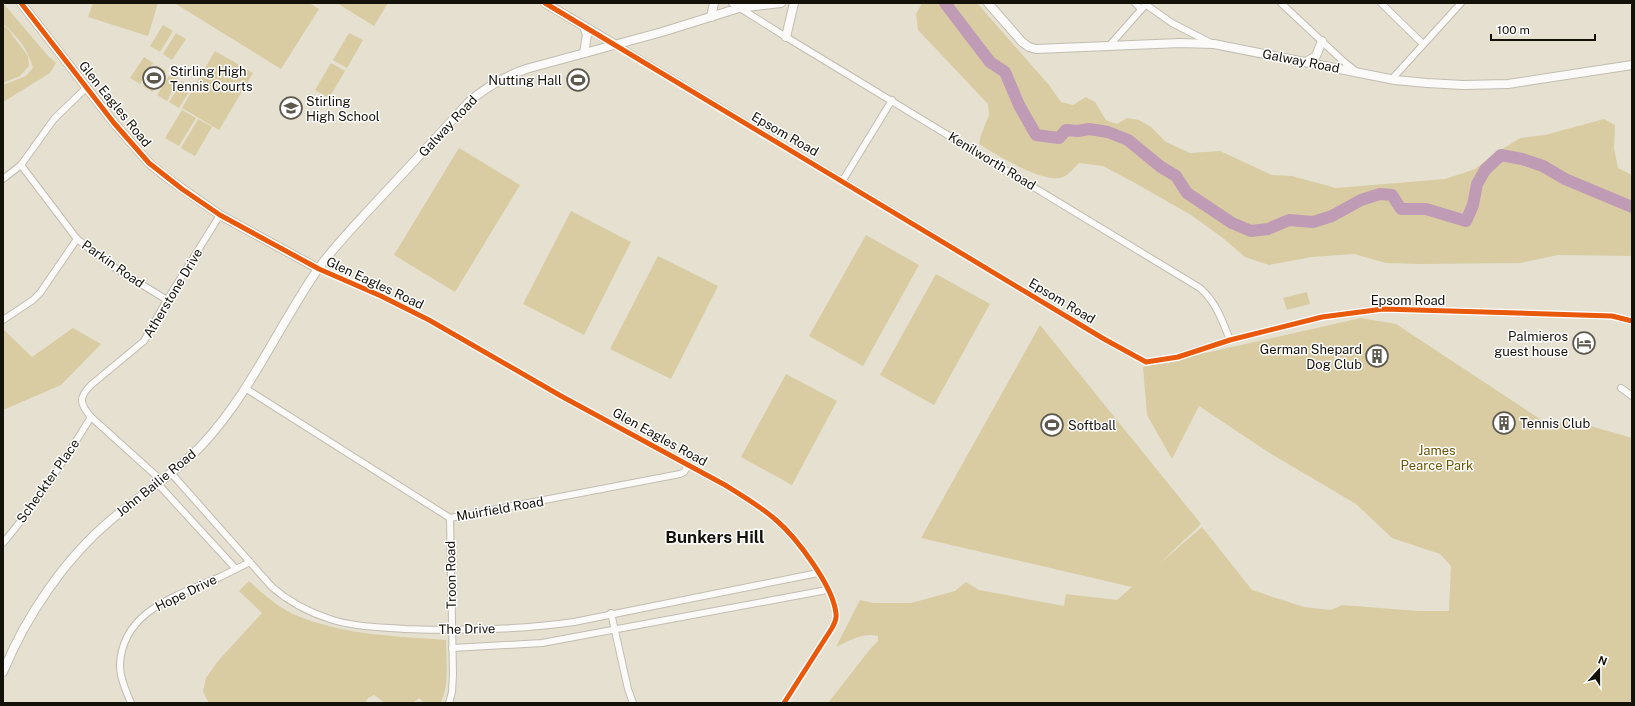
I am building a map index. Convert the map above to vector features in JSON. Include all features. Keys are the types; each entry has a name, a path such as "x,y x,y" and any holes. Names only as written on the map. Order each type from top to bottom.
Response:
{"street":[{"name":"Glen Eagles Road","path":"21,3 114,123 149,163 166,177 220,214 319,269 429,320 561,396 689,465 750,500 776,520 797,542 818,573 834,606 836,621 784,703"},
{"name":"Epsom Road","path":"545,3 770,139 843,180 1097,335 1146,362 1178,356 1230,340 1322,317 1384,309 1612,316 1632,321"},
{"path":"711,17 714,3"},
{"name":"Galway Road","path":"319,269 340,242 480,92 510,75 711,17 736,6 781,3"},
{"path":"786,37 794,3"},
{"name":"Galway Road","path":"988,3 1022,42 1029,47 1036,48 1180,43 1214,44 1392,79 1445,84 1496,85 1543,80 1632,65"},
{"path":"1135,3 1144,5 1172,23 1214,44"},
{"path":"1281,3 1357,72"},
{"path":"1381,3 1423,44"},
{"path":"1392,79 1460,3"},
{"path":"1109,46 1144,5"},
{"name":"Kenilworth Road","path":"736,6 1200,288 1216,305 1230,340"},
{"path":"584,26 587,35 584,53"},
{"path":"1306,62 1316,56 1322,41"},
{"path":"3,179 21,165 54,119 87,87"},
{"path":"843,180 892,100"},
{"name":"Parkin Road","path":"21,165 77,239 115,268 167,300"},
{"name":"Atherstone Drive","path":"91,417 83,407 82,398 84,392 139,346 147,336 167,300 220,214"},
{"path":"3,320 34,300 40,294 77,239"},
{"name":"John Bailie Road","path":"3,672 29,620 50,588 67,566 111,519 160,482 201,446 232,408 319,269"},
{"name":"Muirfield Road","path":"245,388 450,518 680,474 684,472 689,465"},
{"path":"1621,388 1632,396"},
{"path":"91,417 160,482 236,569"},
{"name":"Scheckter Place","path":"3,543 47,484 91,417"},
{"name":"The Drive","path":"171,473 272,587 287,600 330,619 348,624 383,628 452,631 540,627 574,622 818,573"},
{"name":"Troon Road","path":"449,703 452,692 450,518"},
{"name":"Hope Drive","path":"131,703 123,684 120,666 122,651 129,634 136,623 145,614 164,601 250,562"},
{"name":"The Drive","path":"452,648 542,643 614,631 827,590"},
{"path":"611,614 628,689 633,703"}],"green space":[{"path":"3,3 48,56 56,63 50,73 3,102 3,85 26,76 33,68 29,56 22,44 3,24"},
{"path":"93,3 158,3 148,36 88,17"},
{"path":"309,3 319,9 281,69 176,4"},
{"path":"337,3 388,3 374,26"},
{"path":"922,3 977,3 1049,85 1061,102 1073,105 1086,97 1095,102 1106,120 1117,124 1127,118 1139,120 1151,127 1166,142 1190,153 1220,151 1272,175 1292,176 1336,188 1445,179 1475,169 1493,155 1520,138 1545,135 1604,119 1615,125 1614,148 1618,168 1632,175 1632,256 1558,255 1520,263 1419,264 1386,263 1354,254 1312,257 1269,265 1245,257 1223,238 1191,215 1103,166 1079,163 1065,176 1057,178 1047,177 1022,168 979,144 989,115 988,104 918,30 916,14"},
{"path":"3,25 8,29 28,56 29,66 20,76 3,83"},
{"path":"163,25 173,31 160,52 150,46"},
{"path":"176,33 186,39 172,60 163,54"},
{"path":"349,33 363,40 347,68 333,60"},
{"path":"215,51 253,73 219,130 182,108"},
{"path":"144,57 153,63 140,84 130,78"},
{"path":"331,63 345,71 329,98 315,90"},
{"name":"Stirling High Tennis Courts","path":"156,65 166,71 153,92 143,86"},
{"path":"170,74 179,79 167,101 157,95"},
{"path":"182,81 192,87 179,108 169,102"},
{"path":"182,110 196,118 179,146 165,138"},
{"path":"198,119 212,127 195,156 181,148"},
{"path":"459,148 520,185 455,292 394,255"},
{"path":"571,211 631,242 584,335 523,304"},
{"path":"866,235 919,265 863,366 809,336"},
{"path":"658,256 718,286 671,379 610,349"},
{"path":"936,274 990,304 934,405 880,375"},
{"path":"1307,292 1310,304 1287,310 1283,298"},
{"name":"James Pearce Park","path":"1361,318 1396,324 1552,427 1566,419 1632,438 1632,703 828,703 878,641 878,636 867,635 836,647 860,600 873,603 911,603 955,591 966,582 979,590 1064,606 1066,594 1117,600 1132,587 921,538 1040,325 1201,524 1158,565 1202,527 1252,590 1304,607 1331,610 1342,605 1418,611 1449,611 1451,566 1440,554 1392,538 1356,504 1268,452 1199,406 1172,459 1147,415 1143,367"},
{"path":"73,328 101,344 61,385 3,410 3,329 32,357"},
{"path":"786,374 837,401 792,485 741,457"},
{"path":"249,581 264,595 281,607 293,614 311,621 349,630 387,636 446,640 446,681 443,697 440,703 425,703 419,698 413,703 385,703 374,695 368,698 365,703 209,703 203,692 206,678 218,661 262,613 239,591"}],"waterway":[{"path":"945,3 990,62 1005,72 1019,105 1036,135 1059,138 1066,130 1078,131 1089,129 1108,132 1128,140 1161,167 1176,176 1187,193 1232,223 1251,231 1268,229 1289,220 1313,222 1332,216 1361,200 1380,194 1392,195 1401,209 1426,209 1466,221 1473,205 1477,184 1485,170 1501,155 1522,159 1543,166 1565,179 1632,207"}],"cycle path":[{"path":"21,3 114,123 149,163 182,189 220,215 319,269 381,296 429,320 561,396 725,485 745,497 776,520 794,538 813,563 829,590 834,603 836,616 832,628 784,703"},
{"path":"545,3 1104,339 1146,362 1178,357 1230,340 1322,317 1383,309 1612,316 1632,321"}],"place":[{"name":"Stirling High Tennis Courts","path":"154,78"},
{"name":"Nutting Hall","path":"578,80"},
{"name":"Stirling High School","path":"291,108"},
{"name":"Palmieros guest house","path":"1584,343"},
{"name":"German Shepard Dog Club","path":"1377,356"},
{"name":"Tennis Club","path":"1504,423"},
{"name":"Softball","path":"1052,425"}],"district":[{"name":"Bunkers Hill","path":"715,537"}]}
